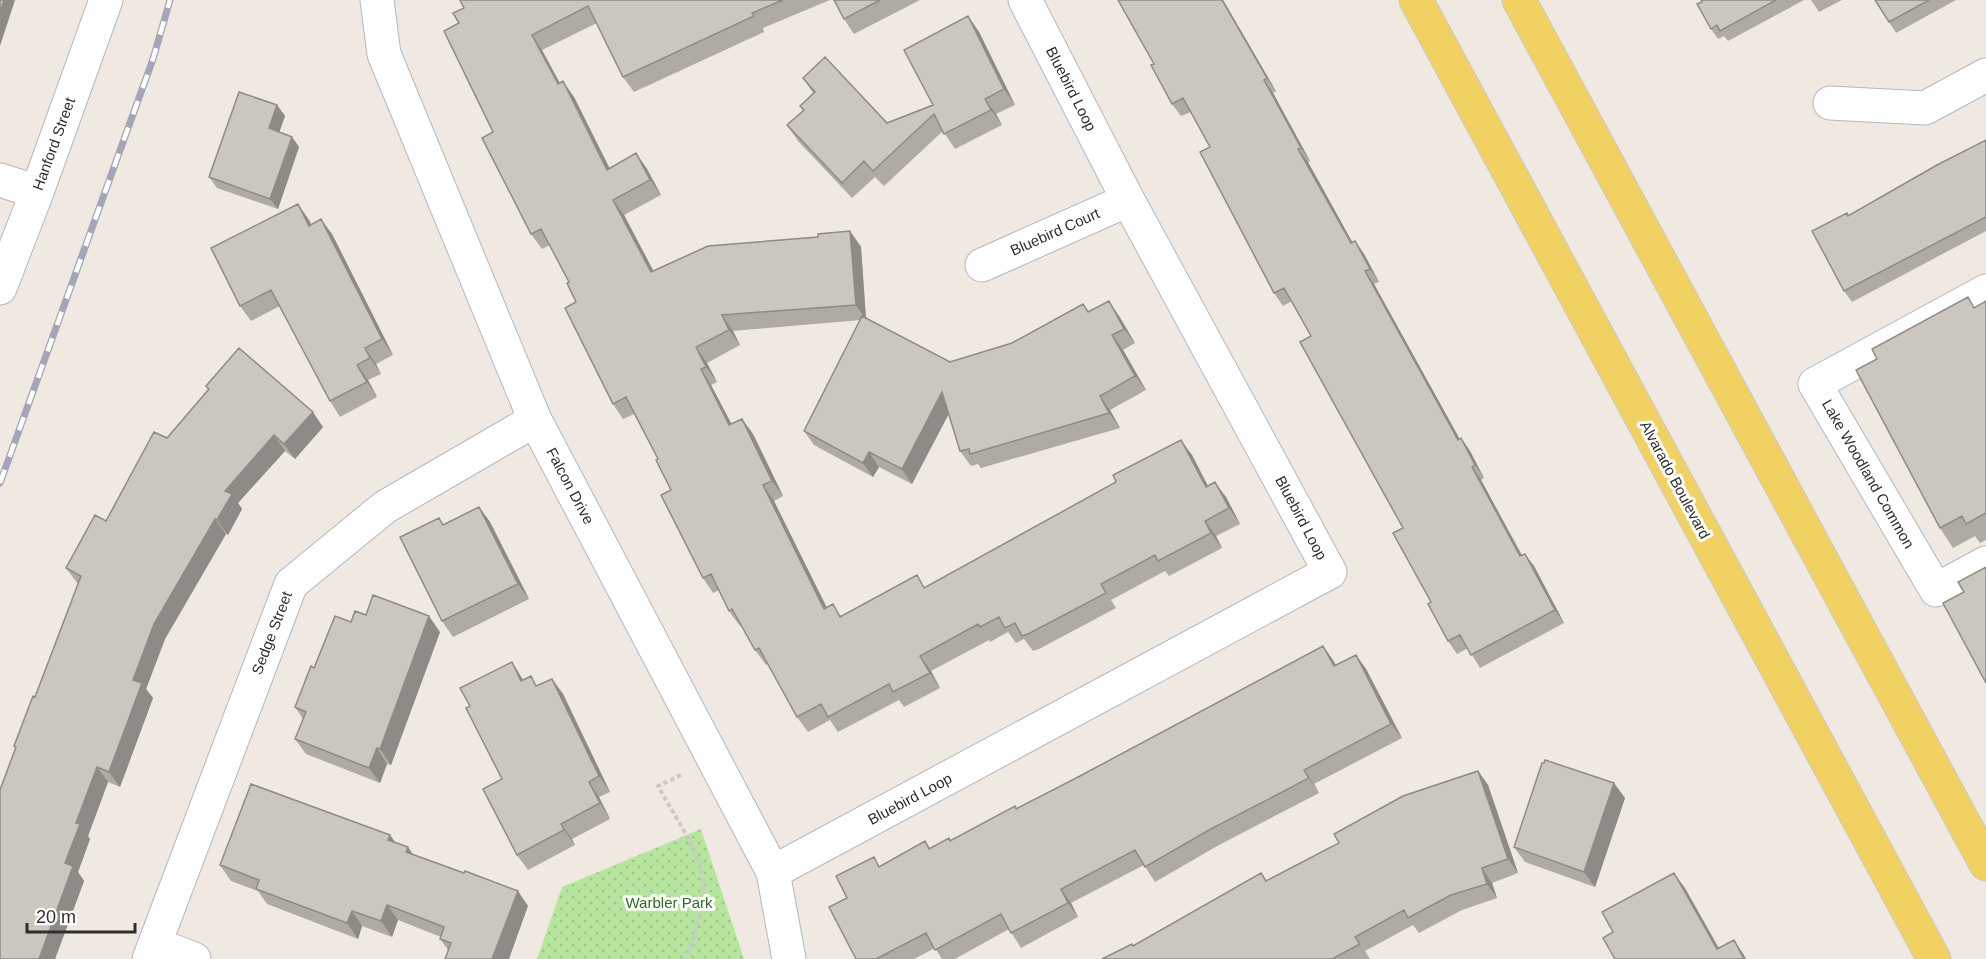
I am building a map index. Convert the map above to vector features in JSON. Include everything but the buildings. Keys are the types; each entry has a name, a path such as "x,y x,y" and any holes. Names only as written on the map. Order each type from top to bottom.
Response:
{"main road":[{"name":"Alvarado Boulevard","path":"1416,0 1934,959"},
{"path":"1519,0 1986,864"}],"street":[{"name":"Hanford Street","path":"0,288 106,0"},
{"name":"Falcon Drive","path":"377,0 384,54 535,420 773,872 789,959"},
{"name":"Bluebird Loop","path":"773,872 1330,572 1128,200 1025,0"},
{"path":"1830,103 1925,108 1986,75"},
{"path":"0,180 37,192"},
{"name":"Bluebird Court","path":"982,265 1128,200"},
{"name":"Lake Woodland Common","path":"1986,291 1815,384 1936,590 1986,563"},
{"name":"Sedge Street","path":"152,952 291,584 386,507 535,420"},
{"path":"152,952 194,959"}],"path":[{"path":"686,959 700,915 703,894 699,861 658,786 714,759"}],"green space":[{"name":"Warbler Park","path":"701,829 744,959 537,959 562,887"}],"railway":[{"path":"0,483 153,59 170,0"}]}
